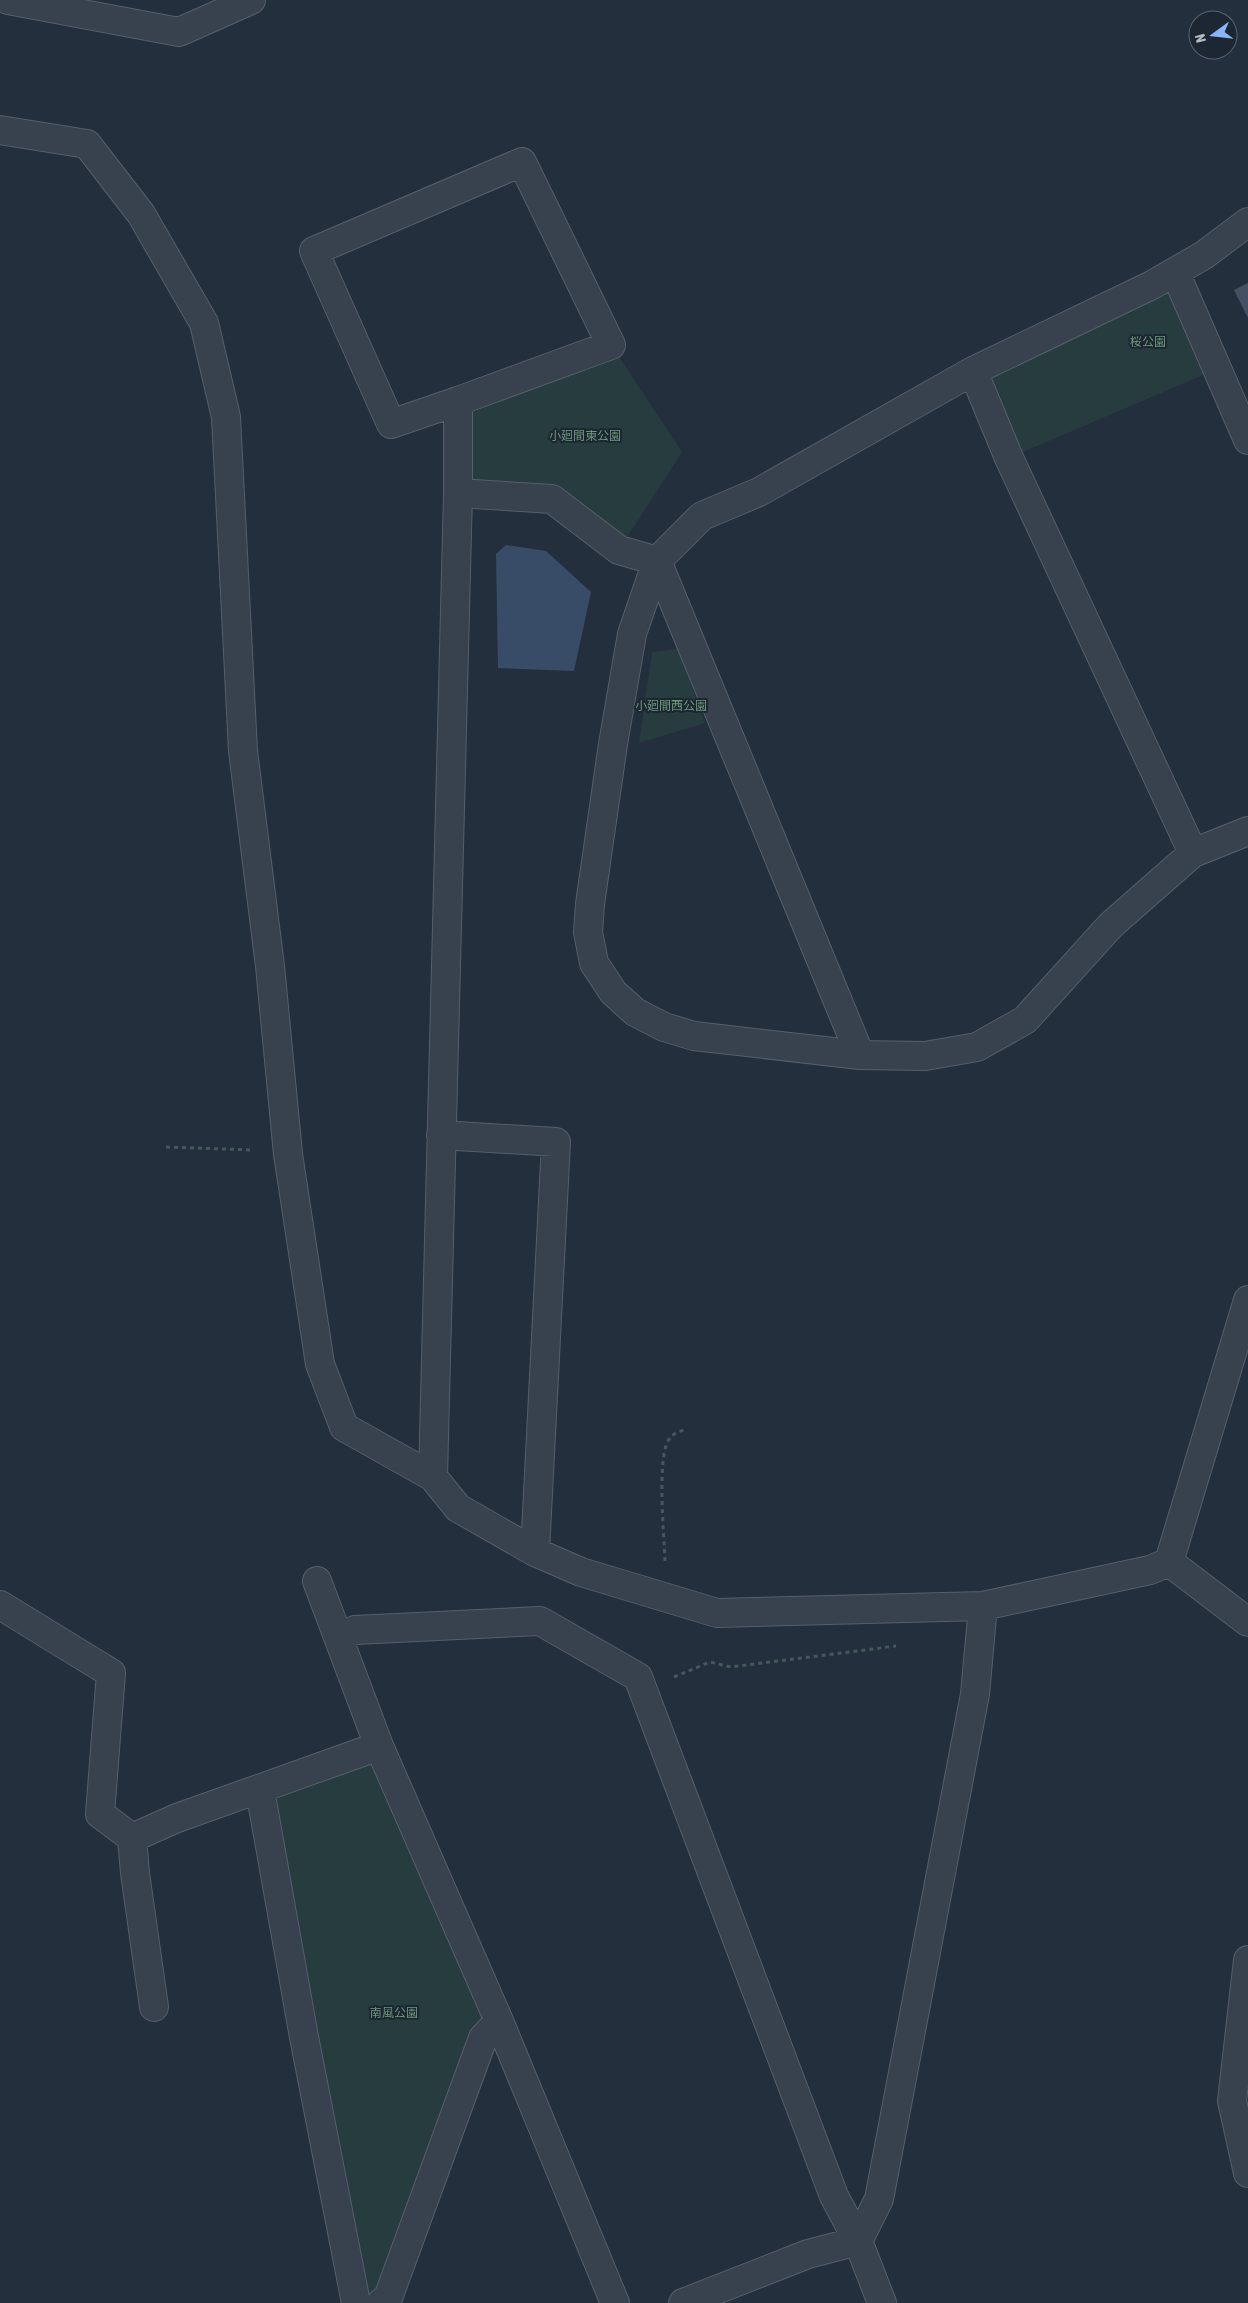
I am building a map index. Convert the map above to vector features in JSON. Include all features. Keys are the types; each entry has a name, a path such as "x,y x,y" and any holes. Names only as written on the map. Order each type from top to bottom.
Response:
{"street":[{"path":"8,0 179,32 251,0"},
{"path":"0,130 87,144 141,214 204,323 226,417 243,751 270,966 288,1154 320,1364 344,1427 433,1477 458,1508 535,1552 581,1572 717,1613 983,1606 1150,1570 1169,1562"},
{"path":"522,162 611,345 458,400 391,424 314,251 522,162"},
{"path":"1248,222 1204,255 1152,285 974,371 759,492 702,516 656,561 632,634 613,744 590,904 588,932 594,963 613,992 634,1012 664,1028 694,1036 860,1055 925,1056 977,1047 1025,1020 1111,925 1192,853 1248,831"},
{"path":"1175,272 1248,440"},
{"path":"974,371 1009,458 1192,853"},
{"path":"433,1477 458,493 458,400"},
{"path":"458,493 552,499 619,550 656,561"},
{"path":"656,561 860,1055"},
{"path":"441,1136 556,1142 535,1552"},
{"path":"1169,1562 1248,1300"},
{"path":"1169,1562 1248,1622"},
{"path":"317,1581 379,1746 499,2021 615,2303"},
{"path":"0,1605 111,1673 100,1814 132,1838 135,1874 154,2007"},
{"path":"683,2303 808,2254 858,2241 879,2199 975,1694 983,1606"},
{"path":"338,1637 355,1630 540,1621 638,1677 834,2196 858,2241 882,2303"},
{"path":"132,1838 177,1818 379,1746"},
{"path":"260,1790 304,2037 356,2303"},
{"path":"1248,1960 1232,2101 1248,2173"},
{"path":"381,2303 388,2298 483,2038 499,2021"}],"path":[{"path":"166,1147 246,1149 288,1154"},
{"path":"666,1598 663,1460 668,1440 676,1432 687,1429"},
{"path":"643,1688 710,1662 732,1667 904,1645"}],"green space":[{"name":"桜公園","path":"1175,272 1217,369 1009,458 974,371"},
{"name":"小廻間東公園","path":"611,345 682,452 619,550 552,499 458,493 458,401"},
{"name":"小廻間西公園","path":"678,649 705,723 639,743 652,652"},
{"name":"南風公園","path":"379,1746 499,2021 388,2298 356,2303 260,1790"}],"water":[{"path":"506,545 546,551 591,592 574,671 498,668 496,554"}],"building":[{"path":"1248,283 1248,318 1234,290"}]}
